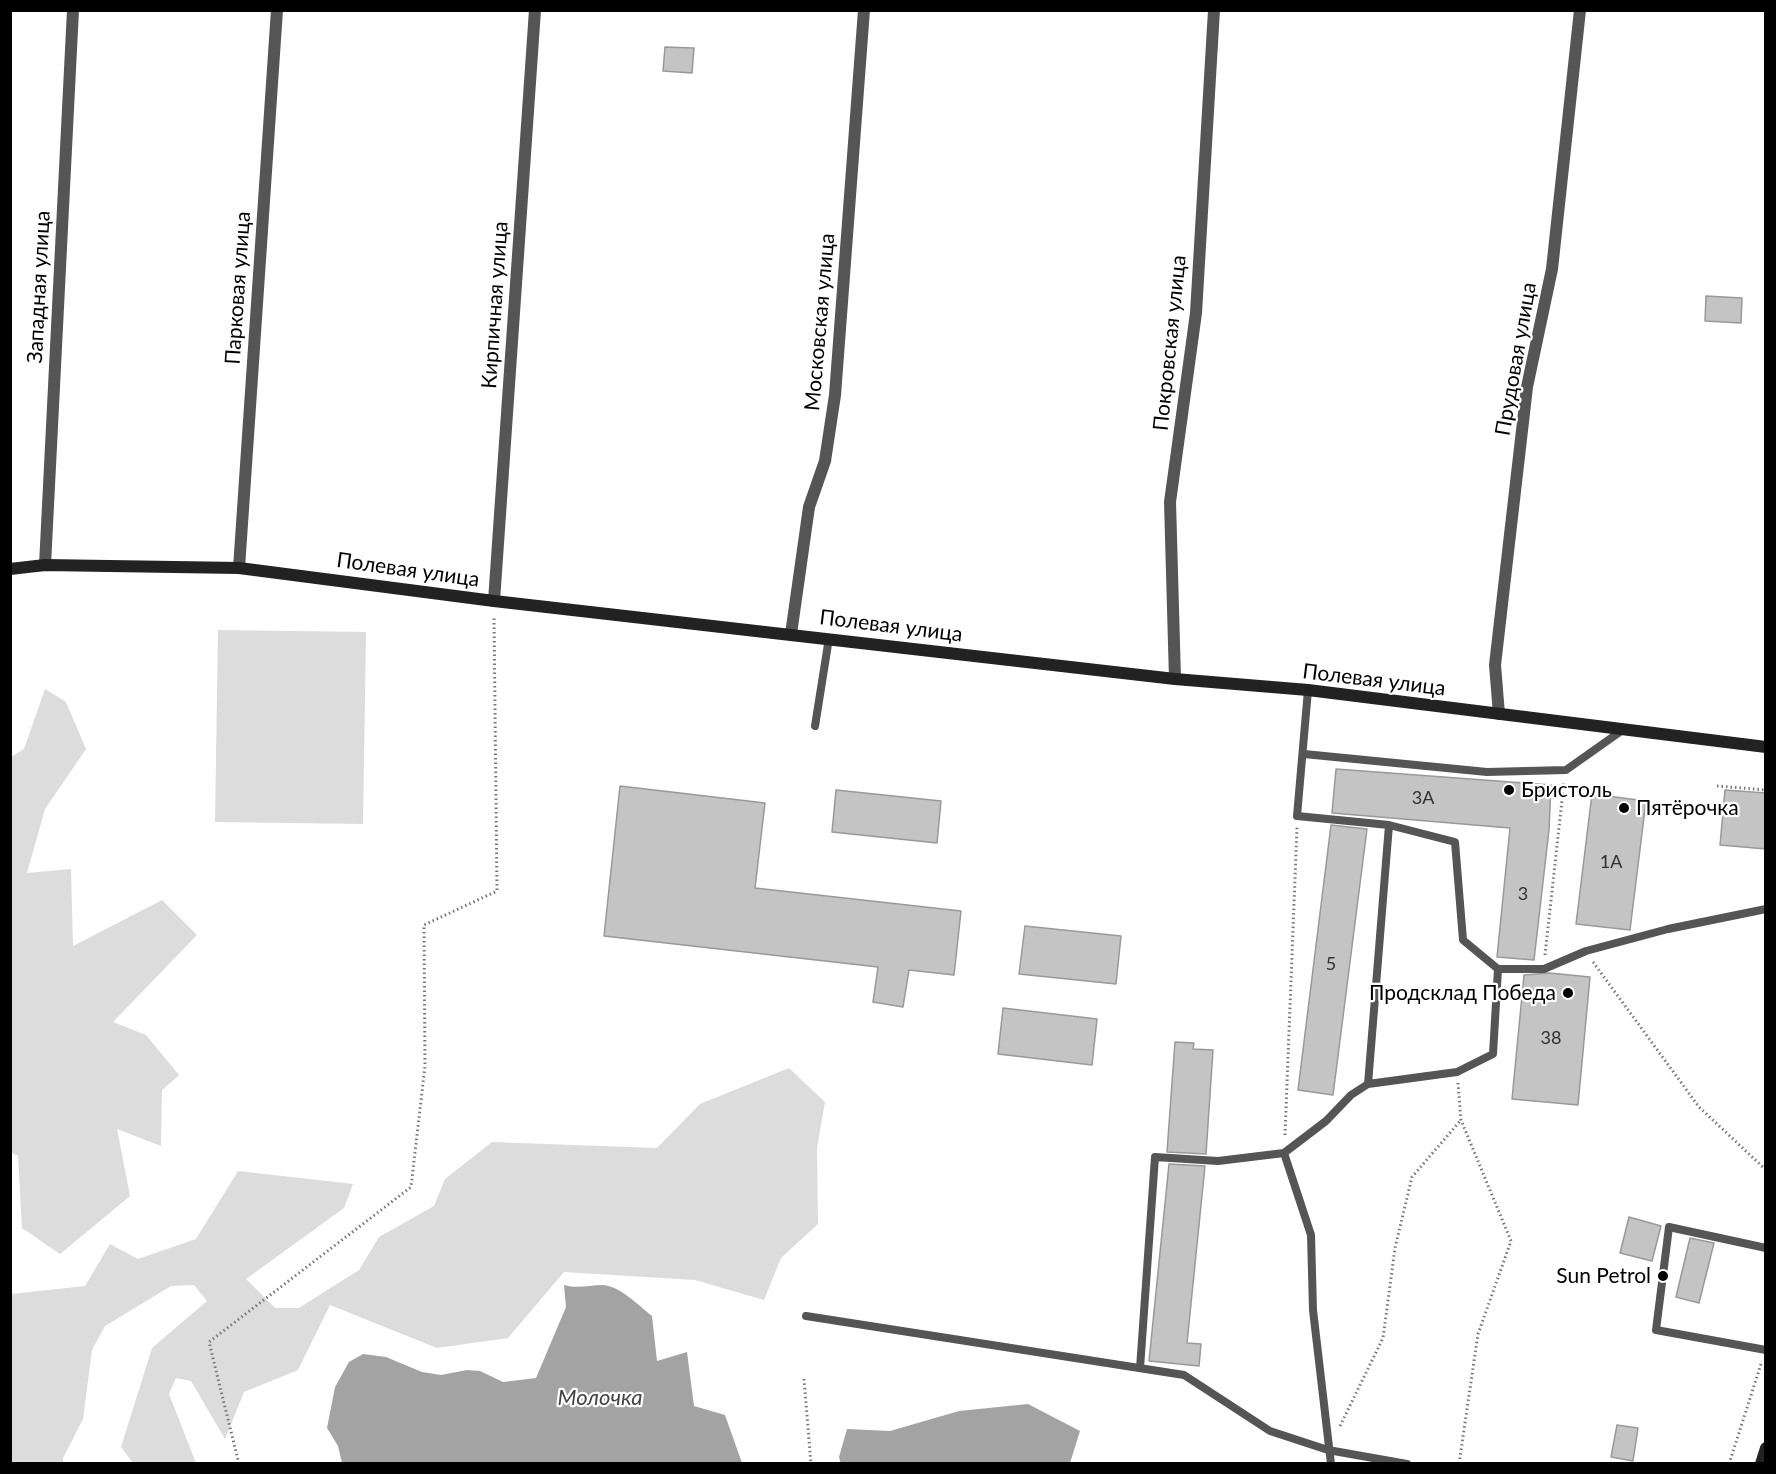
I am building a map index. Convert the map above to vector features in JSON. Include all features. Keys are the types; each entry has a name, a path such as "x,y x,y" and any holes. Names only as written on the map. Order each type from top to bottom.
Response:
{"street":[{"name":"Западная улица","path":"45,565 73,10"},
{"name":"Парковая улица","path":"239,568 277,10"},
{"name":"Кирпичная улица","path":"494,601 535,10"},
{"name":"Московская улица","path":"791,634 809,507 825,461 835,395 864,10"},
{"name":"Покровская улица","path":"1175,679 1170,502 1196,313 1214,10"},
{"name":"Прудовая улица","path":"1499,714 1495,664 1525,398 1552,269 1580,10"},
{"name":"Полевая улица","path":"10,569 45,565 239,568 494,601 1175,679 1308,690 1766,747"},
{"path":"1761,1464 1766,1448"}],"lane":[{"path":"815,726 829,638"},
{"path":"1308,690 1297,816 1389,825 1455,842 1463,940 1498,969 1544,969 1586,951 1668,929 1766,909"},
{"path":"1304,754 1487,772 1566,770 1624,729"},
{"path":"1368,1084 1389,825"},
{"path":"1140,1368 1155,1157 1218,1161 1284,1153 1326,1121 1351,1095 1368,1084 1457,1072 1493,1054 1498,969"},
{"path":"1284,1153 1311,1235 1313,1310 1331,1464"},
{"path":"1766,1248 1669,1227 1656,1330 1766,1351"},
{"path":"806,1316 1184,1375 1270,1431 1328,1450 1407,1464"}],"path":[{"path":"239,1464 209,1342 411,1187 425,1066 424,925 497,891 494,601"},
{"path":"1544,969 1566,770"},
{"path":"1717,786 1766,790"},
{"path":"1284,1153 1297,816"},
{"path":"1586,951 1699,1107 1766,1170"},
{"path":"1457,1072 1461,1120 1510,1241 1478,1334 1459,1464"},
{"path":"1328,1450 1383,1338 1395,1248 1412,1178 1461,1120"},
{"path":"1730,1464 1766,1351"},
{"path":"804,1379 811,1464"}],"shaded area":[{"path":"218,630 366,632 363,824 215,822"},
{"path":"45,689 66,702 86,749 45,809 27,873 71,869 73,946 162,900 197,935 113,1022 146,1035 179,1075 162,1090 161,1146 117,1129 130,1196 60,1254 22,1228 18,1156 10,1152 11,757 24,749"},
{"path":"789,1068 825,1102 817,1148 818,1224 781,1258 764,1300 695,1280 564,1272 508,1338 437,1348 330,1305 298,1370 244,1392 225,1439 191,1381 176,1378 169,1394 196,1463 133,1463 121,1447 152,1348 207,1301 194,1285 171,1286 105,1326 92,1350 83,1419 63,1458 63,1463 11,1463 11,1294 85,1286 110,1244 138,1259 196,1239 238,1171 353,1184 344,1208 246,1279 275,1308 299,1308 359,1270 379,1237 434,1206 445,1179 492,1142 657,1148 700,1104"}],"water":[{"name":"Молочка","path":"564,1285 609,1286 629,1297 652,1316 657,1361 687,1352 694,1406 725,1415 742,1463 342,1463 338,1446 327,1428 335,1387 349,1362 363,1354 386,1357 422,1372 441,1375 467,1370 480,1371 503,1382 536,1378 566,1307"},
{"path":"1028,1404 1080,1431 1070,1463 841,1464 839,1457 847,1429 890,1431 959,1411"}],"building":[{"path":"665,47 694,48 692,73 663,71"},
{"path":"1706,296 1742,298 1741,323 1705,321"},
{"path":"1336,769 1551,785 1549,830 1534,960 1497,957 1510,828 1332,813"},
{"path":"620,786 765,803 755,888 961,911 954,975 909,970 903,1007 873,1002 878,967 604,936"},
{"path":"836,790 941,801 937,843 832,832"},
{"path":"1725,790 1766,793 1766,849 1720,845"},
{"path":"1592,794 1646,801 1630,930 1576,924"},
{"path":"1331,825 1367,829 1333,1095 1298,1090"},
{"path":"1025,926 1121,936 1116,984 1019,974"},
{"path":"1549,973 1590,977 1578,1105 1512,1099 1524,975"},
{"path":"1003,1008 1097,1019 1092,1065 998,1054"},
{"path":"1175,1042 1194,1043 1193,1049 1213,1050 1206,1154 1167,1152"},
{"path":"1169,1164 1205,1166 1187,1343 1201,1344 1199,1366 1149,1361"},
{"path":"1629,1217 1661,1226 1652,1261 1620,1253"},
{"path":"1690,1238 1714,1243 1699,1303 1676,1297"},
{"path":"1617,1425 1638,1428 1633,1461 1611,1457"}],"place":[{"name":"Бристоль","path":"1509,790"},
{"name":"Пятёрочка","path":"1624,808"},
{"name":"Продсклад Победа","path":"1568,993"},
{"name":"Sun Petrol","path":"1663,1276"}]}
